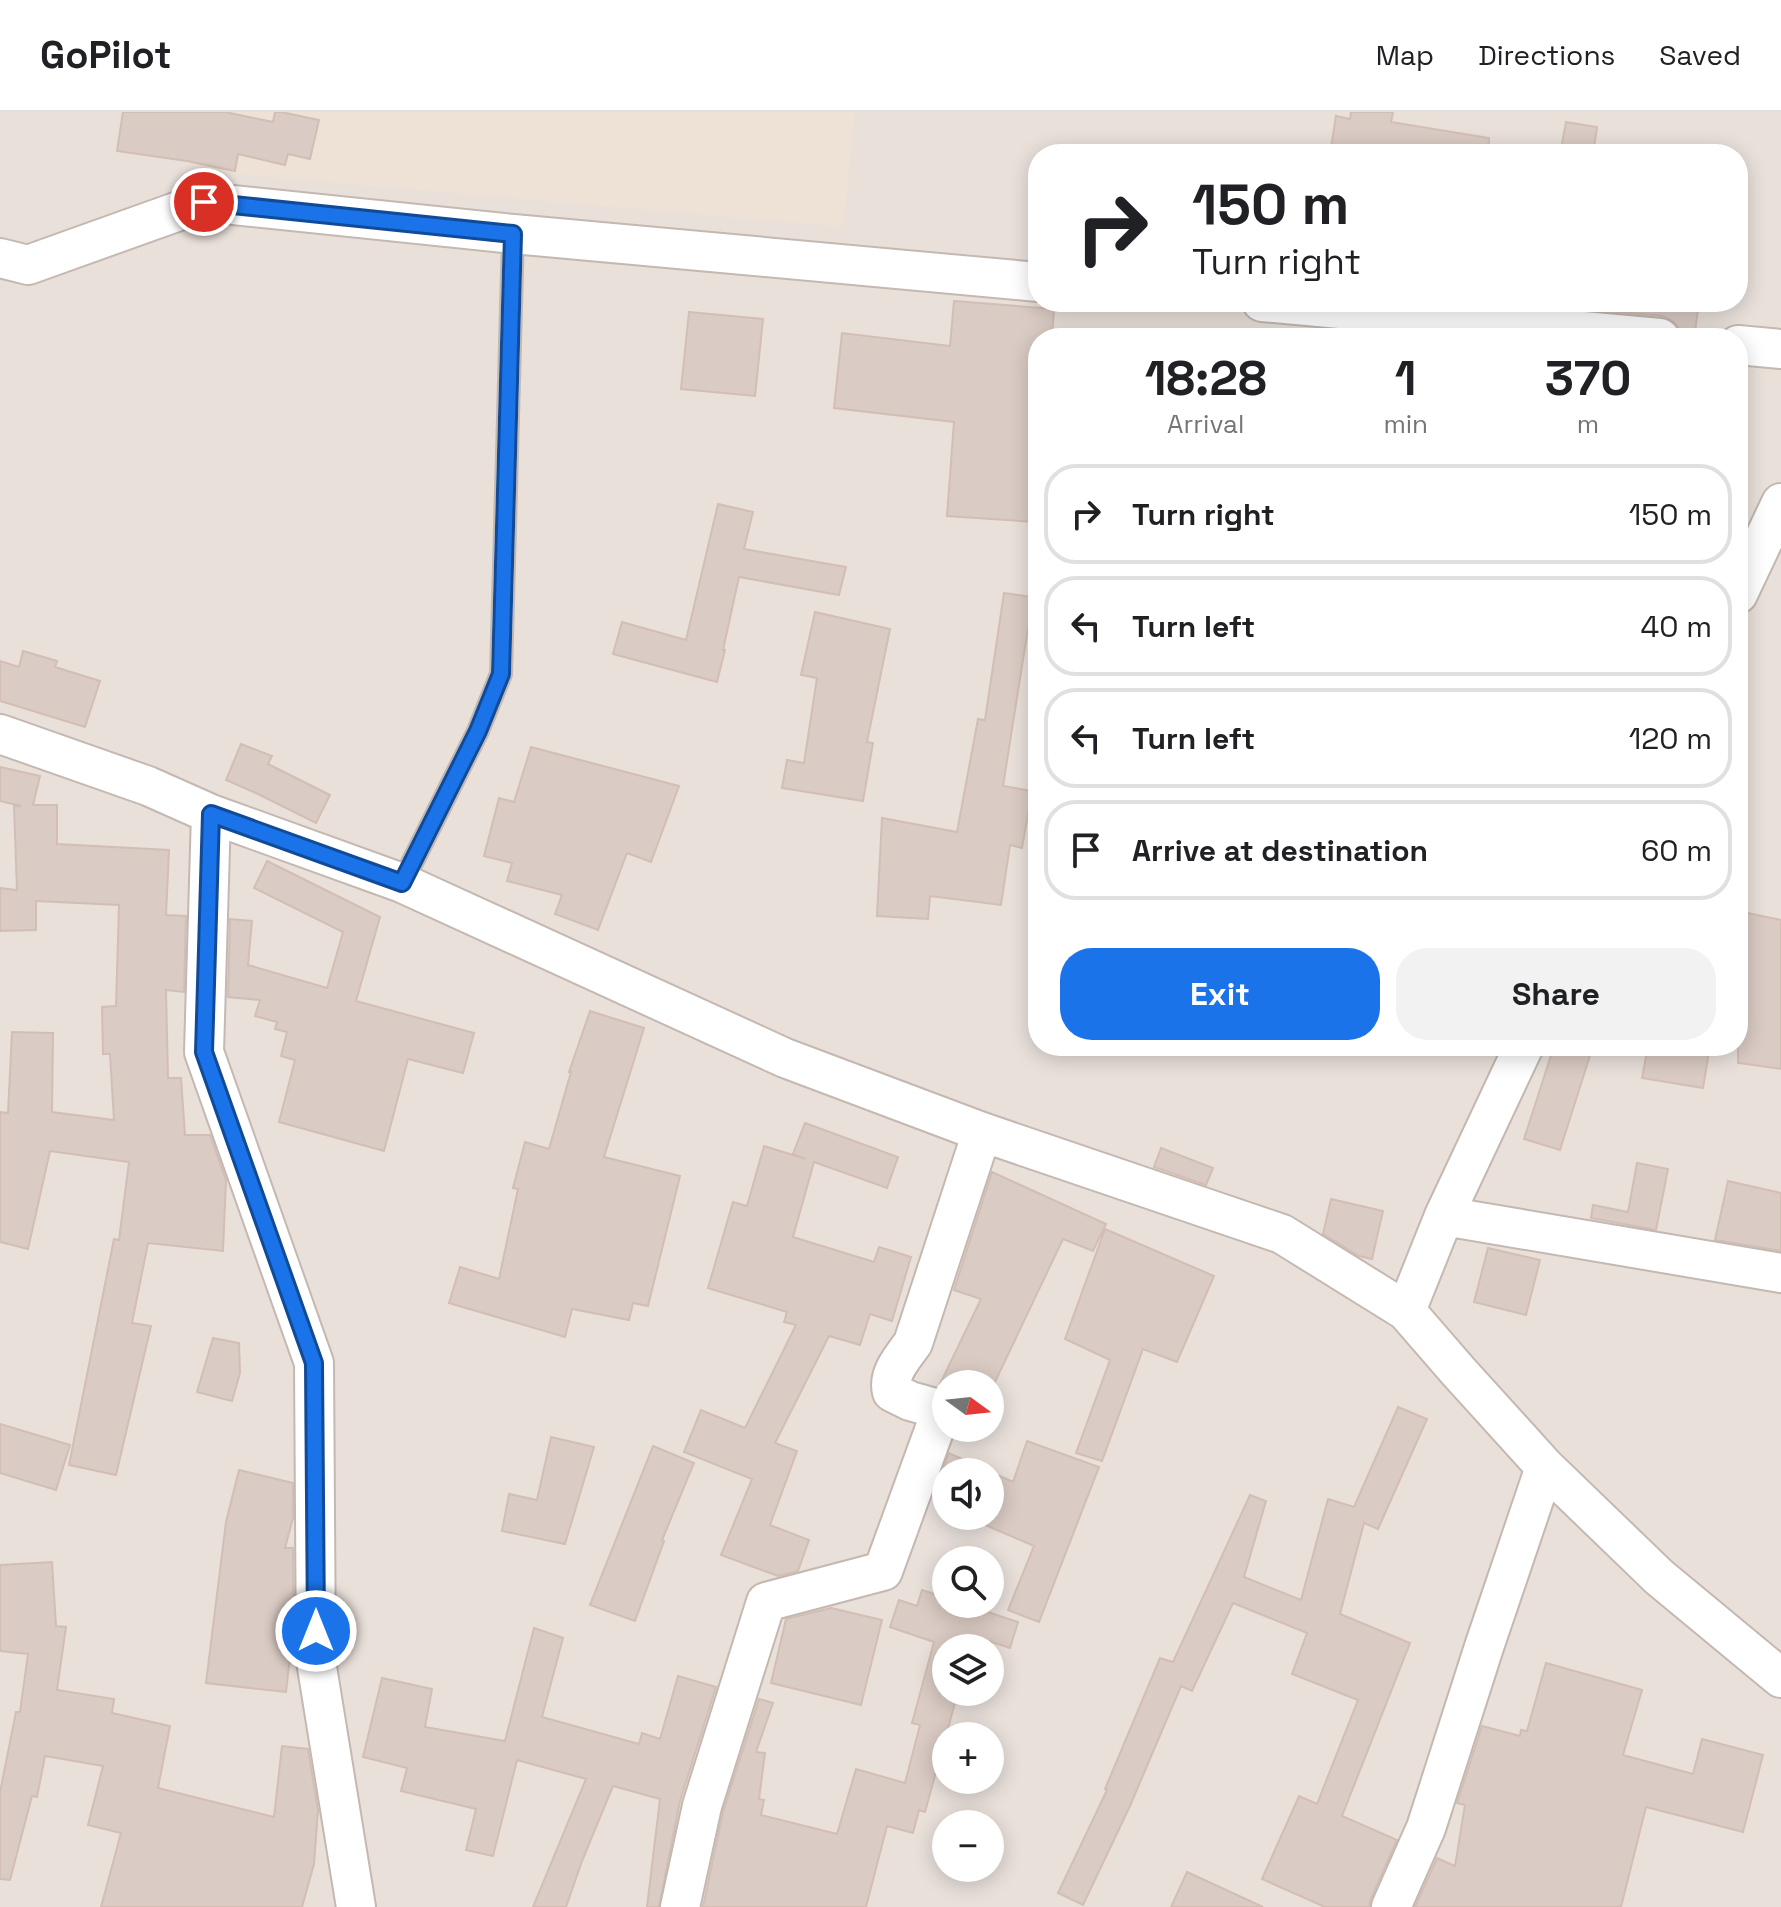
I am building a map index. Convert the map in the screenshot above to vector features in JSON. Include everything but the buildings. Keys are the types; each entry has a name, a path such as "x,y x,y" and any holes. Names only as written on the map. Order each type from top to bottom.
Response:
{"street":[{"path":"0,258 28,265 204,202 1028,281"},
{"path":"1373,312 1549,328"},
{"path":"1748,346 1781,349"},
{"path":"1748,573 1781,503"},
{"path":"0,734 148,786 211,814 402,883 785,1058 982,1132 1282,1234 1406,1311 1545,1467 1659,1577 1781,1678"},
{"path":"211,814 204,1052 314,1363 316,1661 356,1907"},
{"path":"1406,1311 1444,1216 1519,1056"},
{"path":"680,1907 702,1806 766,1602 883,1571 938,1415 935,1408 892,1392 890,1385 896,1368 913,1343 982,1132"},
{"path":"1444,1216 1781,1273"},
{"path":"1391,1907 1426,1828 1545,1467"}],"lane":[{"path":"402,883 478,731 501,674 513,234"}],"shaded area":[{"path":"0,112 1781,112 1781,1907 0,1907"},
{"path":"209,112 855,112 843,227 198,171"}],"route":[{"path":"204,202 513,234 501,674 478,731 402,883 211,814 204,1052 314,1363 316,1631"}]}
